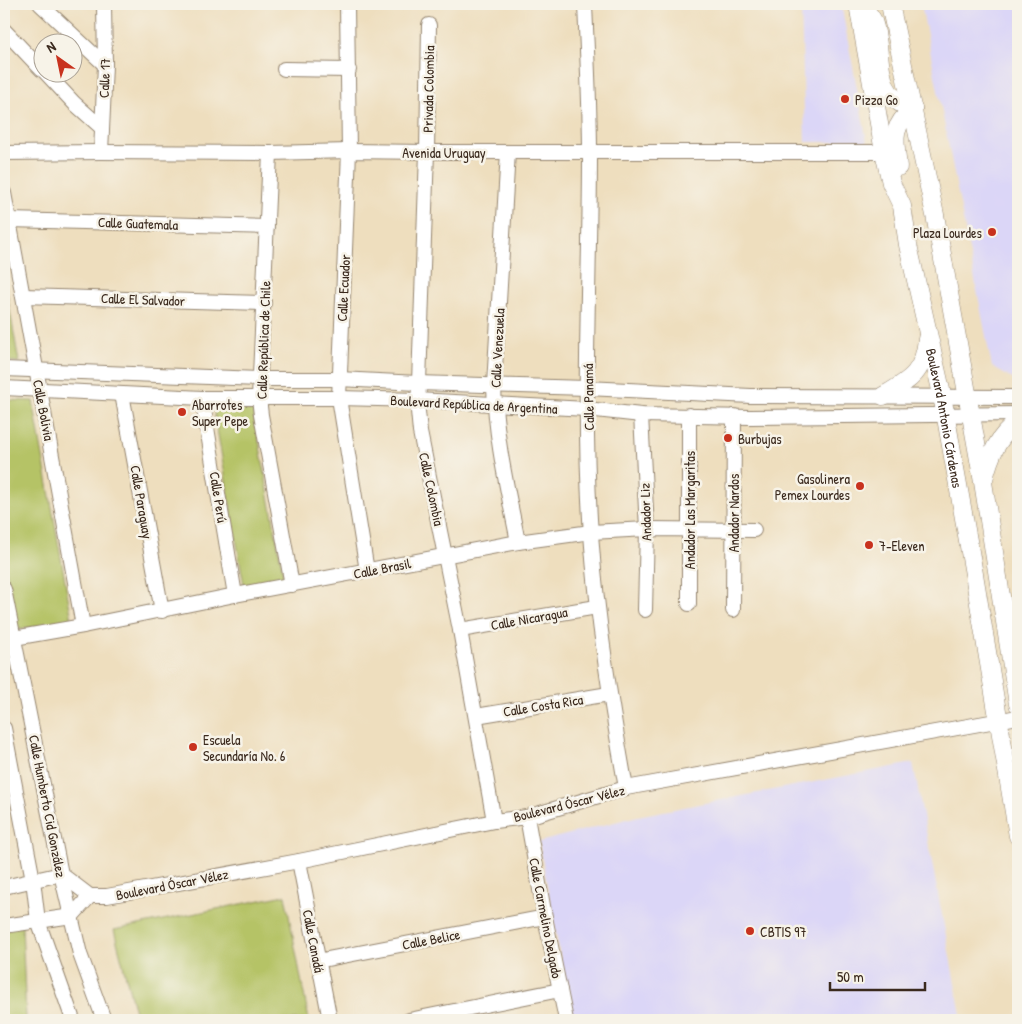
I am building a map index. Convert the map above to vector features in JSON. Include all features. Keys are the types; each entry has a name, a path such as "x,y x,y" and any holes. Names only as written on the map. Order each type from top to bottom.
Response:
{"main road":[{"path":"860,4 872,21 882,77 887,92 896,101 913,109 903,117 897,126 895,136 902,188 902,206"},
{"name":"Boulevard Antonio Cárdenas","path":"860,4 884,152 891,183 902,206 908,245 942,396 1018,836"},
{"name":"Boulevard Antonio Cárdenas","path":"890,4 935,215 970,415 1013,638 1018,704"},
{"path":"883,396 904,383 922,363 928,328"},
{"path":"983,482 988,462 1001,437 1018,422"}],"street":[{"path":"40,4 105,65"},
{"name":"Calle 17","path":"101,152 105,65 104,4"},
{"name":"Calle Ecuador","path":"347,4 349,151 339,398 368,570"},
{"name":"Calle Panamá","path":"585,4 590,152 587,409 591,532 597,607 609,694 626,788"},
{"name":"Privada Colombia","path":"427,152 429,25"},
{"path":"4,30 32,59"},
{"path":"284,69 349,70"},
{"path":"54,82 102,128"},
{"name":"Avenida Uruguay","path":"4,154 349,151 884,152"},
{"name":"Calle Colombia","path":"427,152 418,384 420,432 446,556 494,821"},
{"name":"Calle Venezuela","path":"508,152 494,404 496,425 518,542"},
{"name":"Calle República de Chile","path":"270,153 259,398 292,585"},
{"name":"Calle Bolivia","path":"4,194 82,626"},
{"name":"Calle Guatemala","path":"9,220 267,227"},
{"name":"Calle El Salvador","path":"23,296 264,303"},
{"name":"Boulevard República de Argentina","path":"4,369 259,380 339,379 418,384 587,388 751,396 1018,397"},
{"name":"Boulevard República de Argentina","path":"4,388 202,398 418,400 689,416 751,417 895,414 945,416 1018,414"},
{"name":"Calle Paraguay","path":"122,394 162,611"},
{"path":"751,396 751,417"},
{"name":"Calle Perú","path":"202,398 235,595"},
{"name":"Andador Liz","path":"641,414 647,529 645,610"},
{"name":"Andador Las Margaritas","path":"689,416 689,604"},
{"name":"Andador Nardos","path":"733,610 734,416"},
{"name":"Calle Brasil","path":"14,638 518,542 591,532 647,529 754,530"},
{"name":"Calle Humberto Cid González","path":"4,589 80,954 104,1020"},
{"name":"Calle Nicaragua","path":"460,630 597,607"},
{"name":"Calle Costa Rica","path":"476,716 609,694"},
{"name":"Boulevard Óscar Vélez","path":"90,896 107,896 527,816 626,788 1018,717"},
{"name":"Calle Humberto Cid González","path":"4,728 33,880 38,921 73,1020"},
{"name":"Calle Carmelino Delgado","path":"527,816 566,1020"},
{"name":"Calle Canadá","path":"299,860 330,1020"},
{"path":"4,887 62,874 90,896 72,916 4,926"},
{"name":"Calle Belice","path":"317,960 545,917"},
{"path":"409,1020 560,990"}],"shaded area":[{"path":"801,4 841,4 867,142 805,142"},
{"name":"Plaza Lourdes","path":"921,4 1018,4 1018,382 992,367"},
{"name":"CBTIS 97","path":"913,763 962,1020 572,1020 539,842 638,816"}],"green space":[{"path":"4,277 19,362 4,361"},
{"path":"4,400 33,401 72,620 17,630 4,559"},
{"path":"213,406 253,408 284,579 244,585"},
{"path":"285,895 309,1020 137,1020 114,930"},
{"path":"22,925 26,1019 4,1020 4,929"}],"place":[{"name":"Pizza Go","path":"845,99"},
{"name":"Plaza Lourdes","path":"992,232"},
{"name":"Abarrotes Super Pepe","path":"182,412"},
{"name":"Burbujas","path":"728,438"},
{"name":"Gasolinera Pemex Lourdes","path":"860,486"},
{"name":"7-Eleven","path":"869,545"},
{"name":"Escuela Secundaría No. 6","path":"193,747"},
{"name":"CBTIS 97","path":"750,931"}]}
